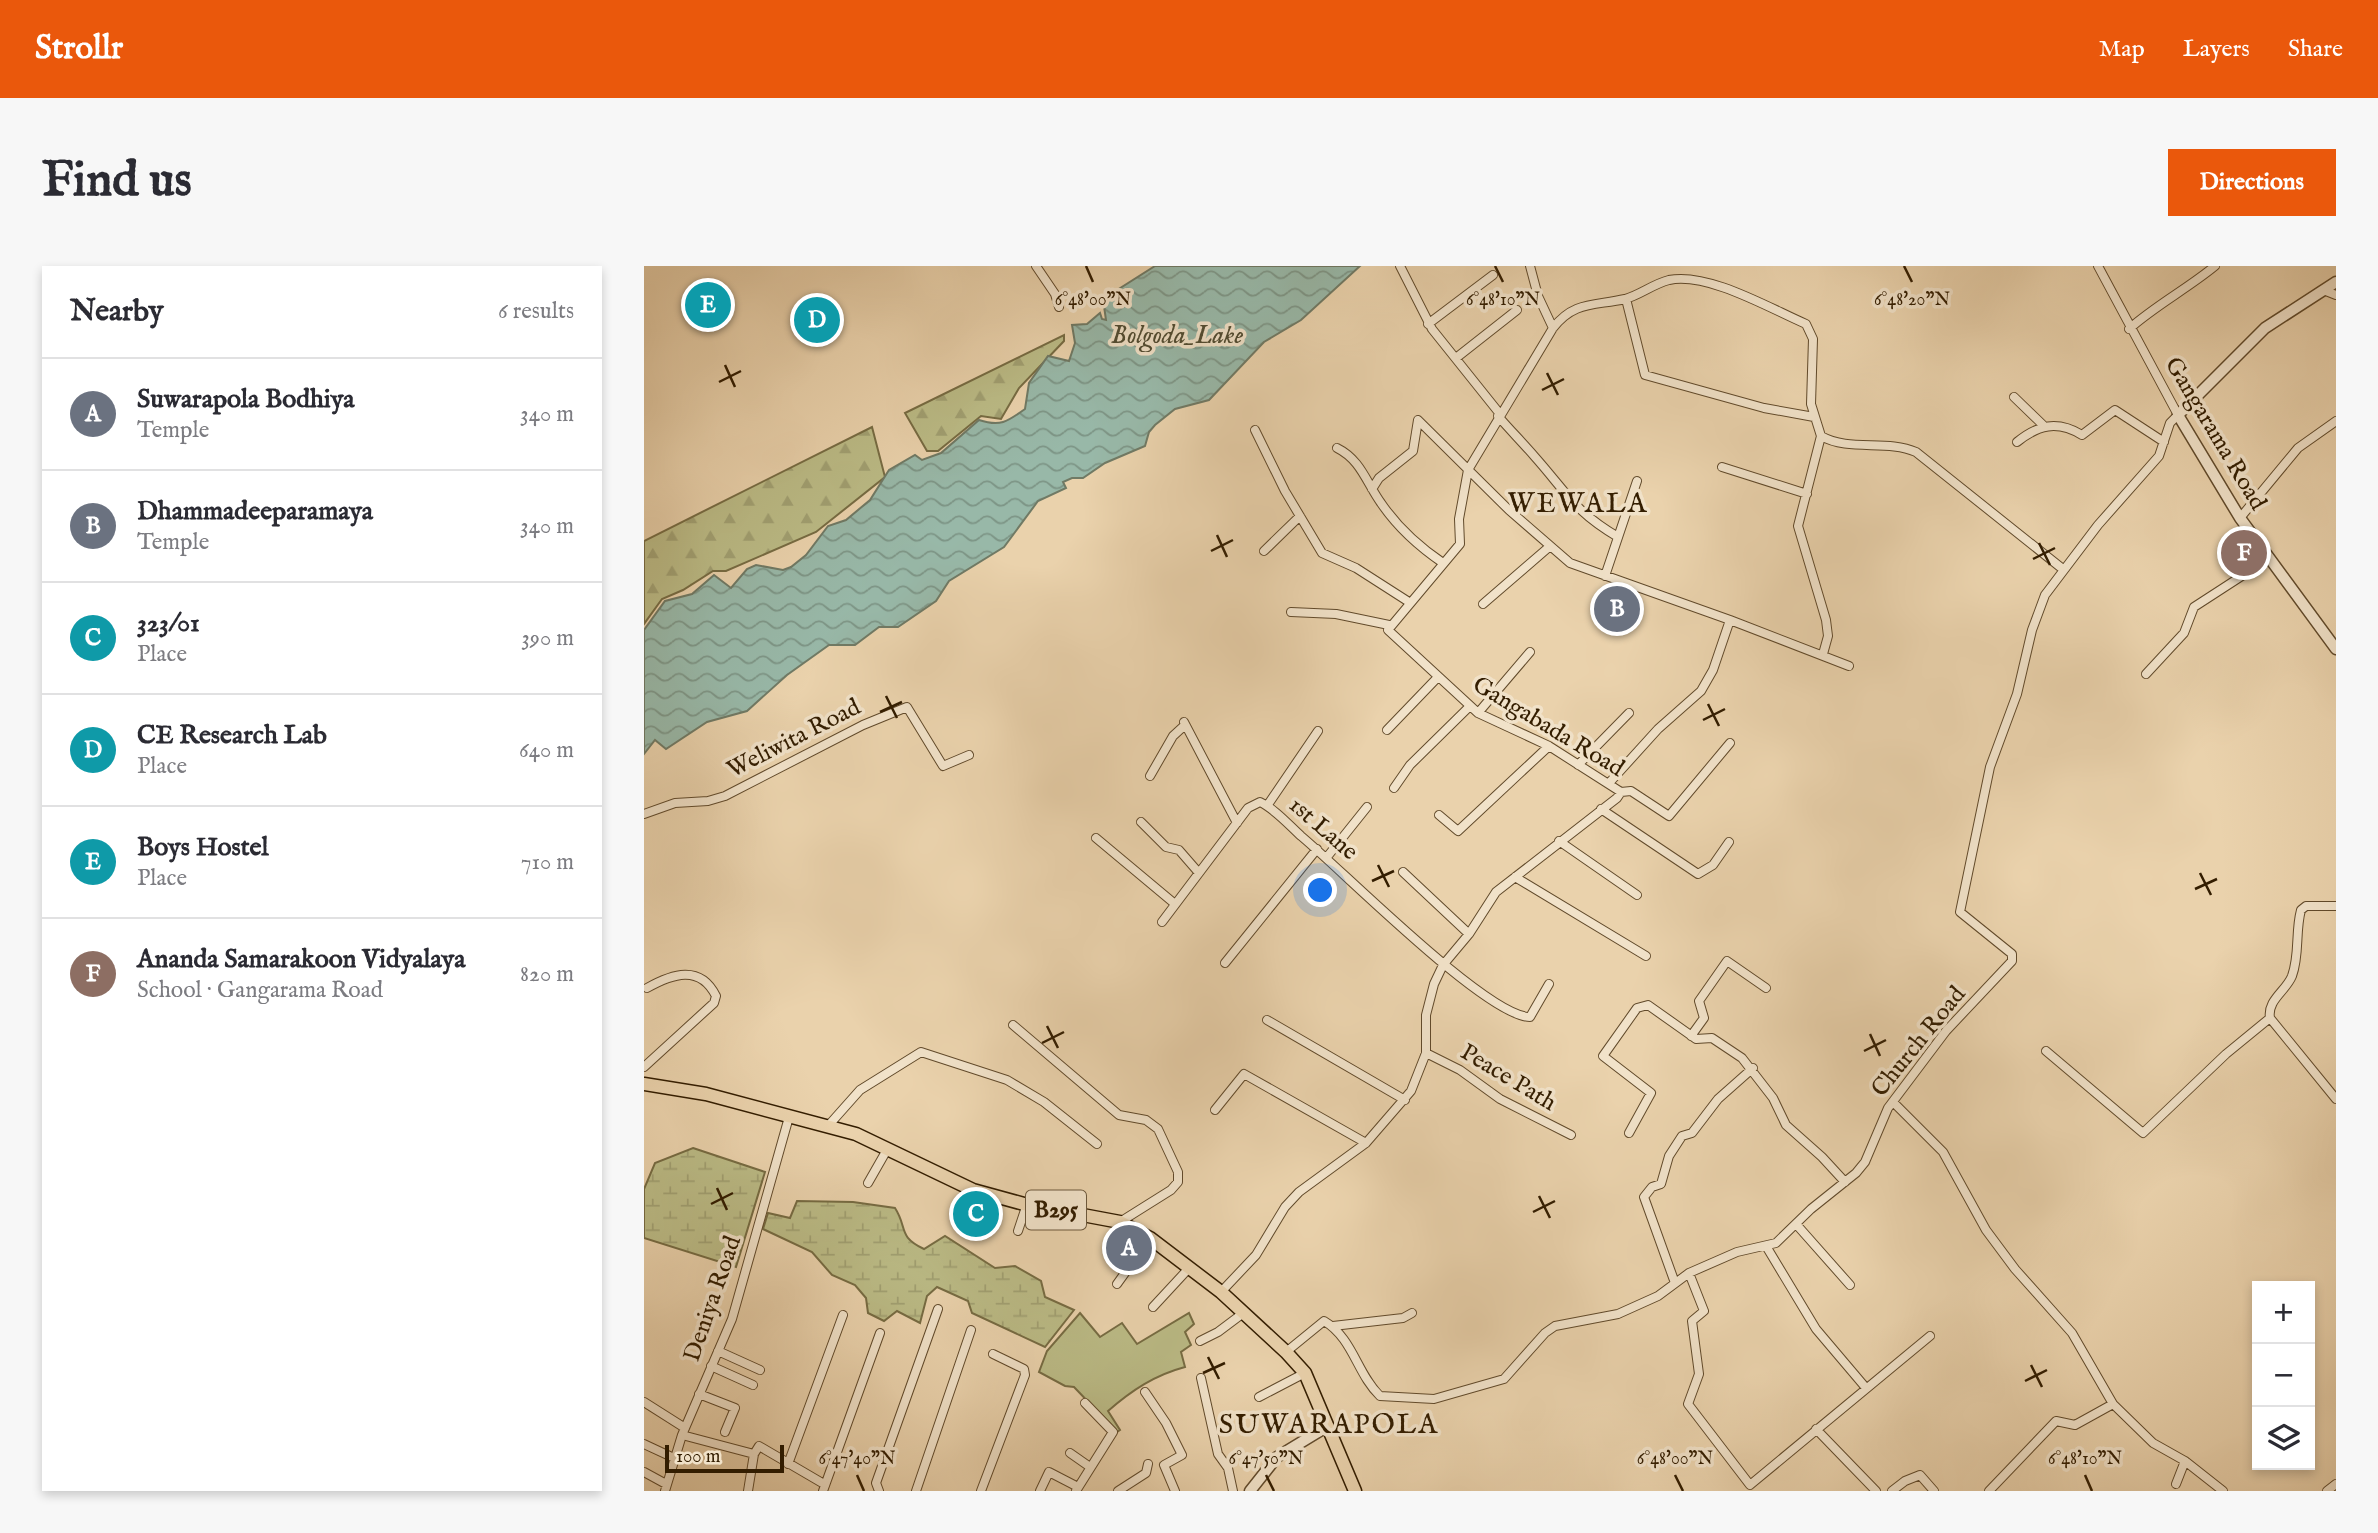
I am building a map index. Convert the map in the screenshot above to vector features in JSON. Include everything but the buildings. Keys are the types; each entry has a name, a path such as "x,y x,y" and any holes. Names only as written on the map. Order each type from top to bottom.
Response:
{"main road":[{"name":"B295","path":"644,1084 705,1094 828,1126 888,1148 953,1182 994,1197 1120,1222 1150,1238 1191,1266 1221,1292 1305,1373 1355,1491"}],"street":[{"path":"1036,266 1055,294 1059,307"},
{"path":"1400,266 1428,324 1499,415 1536,457 1567,499 1592,522 1618,537"},
{"path":"1530,266 1538,296 1553,328"},
{"name":"Gangarama Road","path":"2098,266 2129,329 2240,518 2336,649"},
{"path":"2129,329 2153,307 2195,282 2215,266"},
{"path":"1428,324 1493,275"},
{"path":"1291,612 1336,614 1389,625 1460,544 1459,519 1468,470 1553,328 1570,309 1626,299 1670,280 1682,279 1741,295 1805,324 1810,329 1813,339 1809,387 1814,417 1821,436 1798,526 1826,620 1828,636 1823,654"},
{"path":"2178,415 2265,328 2331,293 2336,282"},
{"path":"1626,299 1645,375 1764,408 1814,417"},
{"path":"1456,358 1517,310"},
{"path":"2014,397 2044,426"},
{"path":"2017,442 2031,430 2044,426 2064,426 2082,435 2111,413 2120,410 2164,442"},
{"name":"Church Road","path":"1333,1326 1380,1396 1434,1399 1504,1379 1545,1333 1555,1326 1618,1314 1658,1296 1689,1273 1737,1252 1776,1243 1866,1162 1882,1120 1893,1102 1946,1031 2012,961 2012,954 1960,912 1990,767 2020,684 2037,614 2045,595 2098,525 2159,456 2170,423 2178,415"},
{"path":"1372,489 1379,478 1413,451 1418,420 1549,547 1570,563 1823,654 1849,666"},
{"path":"2240,518 2298,448 2336,421"},
{"path":"1255,430 1322,553 1356,568 1409,602"},
{"path":"1821,436 1842,442 1903,446 1916,452 2064,570"},
{"path":"1337,448 1353,457 1372,489 1412,542 1443,563"},
{"path":"1722,467 1807,494"},
{"path":"1605,576 1637,481"},
{"path":"1264,551 1300,516"},
{"path":"1483,604 1549,547"},
{"path":"2146,674 2184,633 2194,607 2268,559"},
{"path":"1610,782 1636,752 1701,691 1713,670 1730,620"},
{"name":"Gangabada Road","path":"1221,1292 1256,1255 1285,1207 1299,1192 1366,1143 1405,1100 1419,1076 1426,1053 1426,1015 1443,965 1496,892 1621,792 1610,782 1549,746 1469,707 1389,633 1389,625"},
{"path":"1478,713 1530,652"},
{"path":"1387,730 1438,677"},
{"name":"Weliwita Road","path":"644,814 675,803 708,802 725,796 863,725 907,707 943,766 969,755"},
{"path":"1394,788 1410,765 1469,707"},
{"path":"1578,765 1629,713"},
{"path":"1150,776 1173,736 1185,723 1237,823"},
{"path":"1267,807 1318,731"},
{"path":"1621,792 1634,793 1669,816 1730,743"},
{"path":"1439,815 1458,831 1549,746"},
{"name":"1st Lane","path":"1162,922 1237,823 1253,804 1260,802 1327,857 1443,965 1512,1014 1530,1017 1539,1006 1549,984"},
{"path":"1327,857 1367,807"},
{"path":"1601,809 1698,874 1713,865 1729,842"},
{"path":"1141,822 1166,847 1179,850 1199,873"},
{"path":"1096,838 1175,904"},
{"path":"1559,841 1637,895"},
{"path":"1225,963 1317,849"},
{"path":"1403,872 1468,934"},
{"path":"1515,877 1646,956"},
{"path":"2335,908 2306,906 2301,911 2299,949 2291,978 2270,1006 2270,1018 2336,1099"},
{"path":"1691,1036 1705,1014 1699,1007 1699,1001 1727,961 1766,988"},
{"path":"644,978 645,989 674,974 696,975 712,988 716,996 714,1003 644,1067"},
{"path":"1629,1132 1651,1093 1603,1056 1618,1031 1642,1004 1648,1005 1698,1040 1712,1038 1753,1068 1786,1125 1845,1182"},
{"path":"2046,1051 2143,1133 2217,1062 2270,1018"},
{"path":"1267,1020 1405,1100"},
{"path":"1013,1024 1119,1115 1146,1120 1158,1129 1178,1172 1178,1182 1171,1190 1120,1222"},
{"path":"828,1126 860,1090 921,1052 1007,1080 1044,1102 1097,1144"},
{"name":"Peace Path","path":"1426,1053 1460,1070 1500,1099 1571,1135"},
{"path":"1675,1283 1644,1197 1652,1187 1661,1184 1669,1156 1682,1136 1692,1133 1718,1099 1753,1068"},
{"path":"1215,1110 1244,1074 1366,1143"},
{"path":"1893,1102 1943,1152 1986,1230 2015,1269 2072,1333 2113,1404 2153,1443 2185,1461 2223,1491"},
{"name":"Deniya Road","path":"666,1487 683,1431 732,1319 789,1117"},
{"path":"867,1183 888,1148"},
{"path":"1018,1231 1027,1205"},
{"path":"1796,1224 1850,1284"},
{"path":"1117,1284 1150,1238"},
{"path":"1766,1246 1816,1329 1866,1388"},
{"path":"1153,1307 1191,1266"},
{"path":"1689,1273 1704,1311 1692,1321 1699,1374 1688,1404 1750,1485 1930,1336"},
{"path":"879,1491 876,1483 897,1417 938,1309"},
{"path":"1286,1352 1324,1321 1333,1326 1403,1318 1412,1313"},
{"path":"1200,1341 1218,1332 1242,1314"},
{"path":"789,1464 842,1320"},
{"path":"916,1491 971,1330"},
{"path":"748,1491 754,1454 759,1446 823,1488 880,1333"},
{"path":"718,1351 760,1370"},
{"path":"981,1491 1025,1375 1024,1369 993,1354"},
{"path":"711,1366 753,1385"},
{"path":"1259,1396 1305,1373"},
{"path":"1200,1378 1218,1454 1228,1468 1233,1491"},
{"path":"1145,1392 1166,1423 1182,1455 1164,1465 1175,1491"},
{"path":"699,1394 735,1408 724,1432"},
{"path":"644,1402 683,1431 754,1454"},
{"path":"1040,1491 1049,1472 1077,1489 1113,1432 1085,1403"},
{"path":"1989,1491 2056,1421 2075,1425 2113,1404"},
{"path":"1250,1491 1277,1457 1328,1426"},
{"path":"1816,1429 1876,1491"},
{"path":"644,1444 674,1458"},
{"path":"1070,1453 1090,1467"},
{"path":"2176,1484 2185,1461"},
{"path":"1118,1491 1146,1473 1148,1464"},
{"path":"644,1472 666,1487"},
{"path":"1892,1491 1920,1475 1934,1491"},
{"path":"2327,1491 2336,1485"}],"green space":[{"path":"1064,335 1064,341 1019,388 1001,419 981,416 938,451 927,451 905,413"},
{"path":"872,427 885,477 816,532 726,571 713,571 683,590 662,599 644,624 644,541"},
{"path":"693,1148 765,1172 736,1267 644,1238 644,1189 655,1163"},
{"path":"797,1201 853,1202 895,1208 906,1236 924,1249 945,1236 995,1268 1015,1266 1041,1281 1045,1297 1074,1310 1045,1347 972,1313 968,1301 937,1287 927,1296 920,1323 897,1311 884,1321 868,1313 866,1298 855,1285 832,1275 812,1252 763,1229 768,1213 790,1218"},
{"path":"1080,1313 1100,1337 1122,1323 1137,1344 1189,1313 1194,1324 1185,1332 1191,1345 1181,1352 1185,1367 1144,1384 1108,1411 1120,1430 1117,1432 1074,1387 1065,1386 1039,1372 1047,1351"}],"water":[{"name":"Bolgoda_Lake","path":"1155,266 1360,266 1301,320 1264,342 1209,400 1175,409 1149,432 1145,446 1105,463 1083,478 1072,478 1063,482 1066,488 1038,501 1004,547 949,581 936,601 898,627 879,627 855,645 829,645 787,675 747,711 707,722 666,749 655,740 644,754 644,630 665,601 692,594 714,575 731,588 747,569 756,565 783,570 791,567 806,555 828,526 846,520 870,500 889,470 915,455 922,460 941,453 979,420 998,423 1025,409 1029,383 1048,356 1069,361 1075,343 1072,325 1087,324 1100,313 1102,319 1106,320 1103,299"}],"place":[{"name":"Boys Hostel","path":"708,305"},
{"name":"CE Research Lab","path":"817,320"},
{"name":"Ananda Samarakoon Vidyalaya","path":"2244,553"},
{"name":"Dhammadeeparamaya","path":"1617,609"},
{"name":"323/01","path":"976,1214"},
{"name":"Suwarapola Bodhiya","path":"1129,1248"}],"district":[{"name":"WEWALA","path":"1578,504"},
{"name":"SUWARAPOLA","path":"1329,1425"}]}
